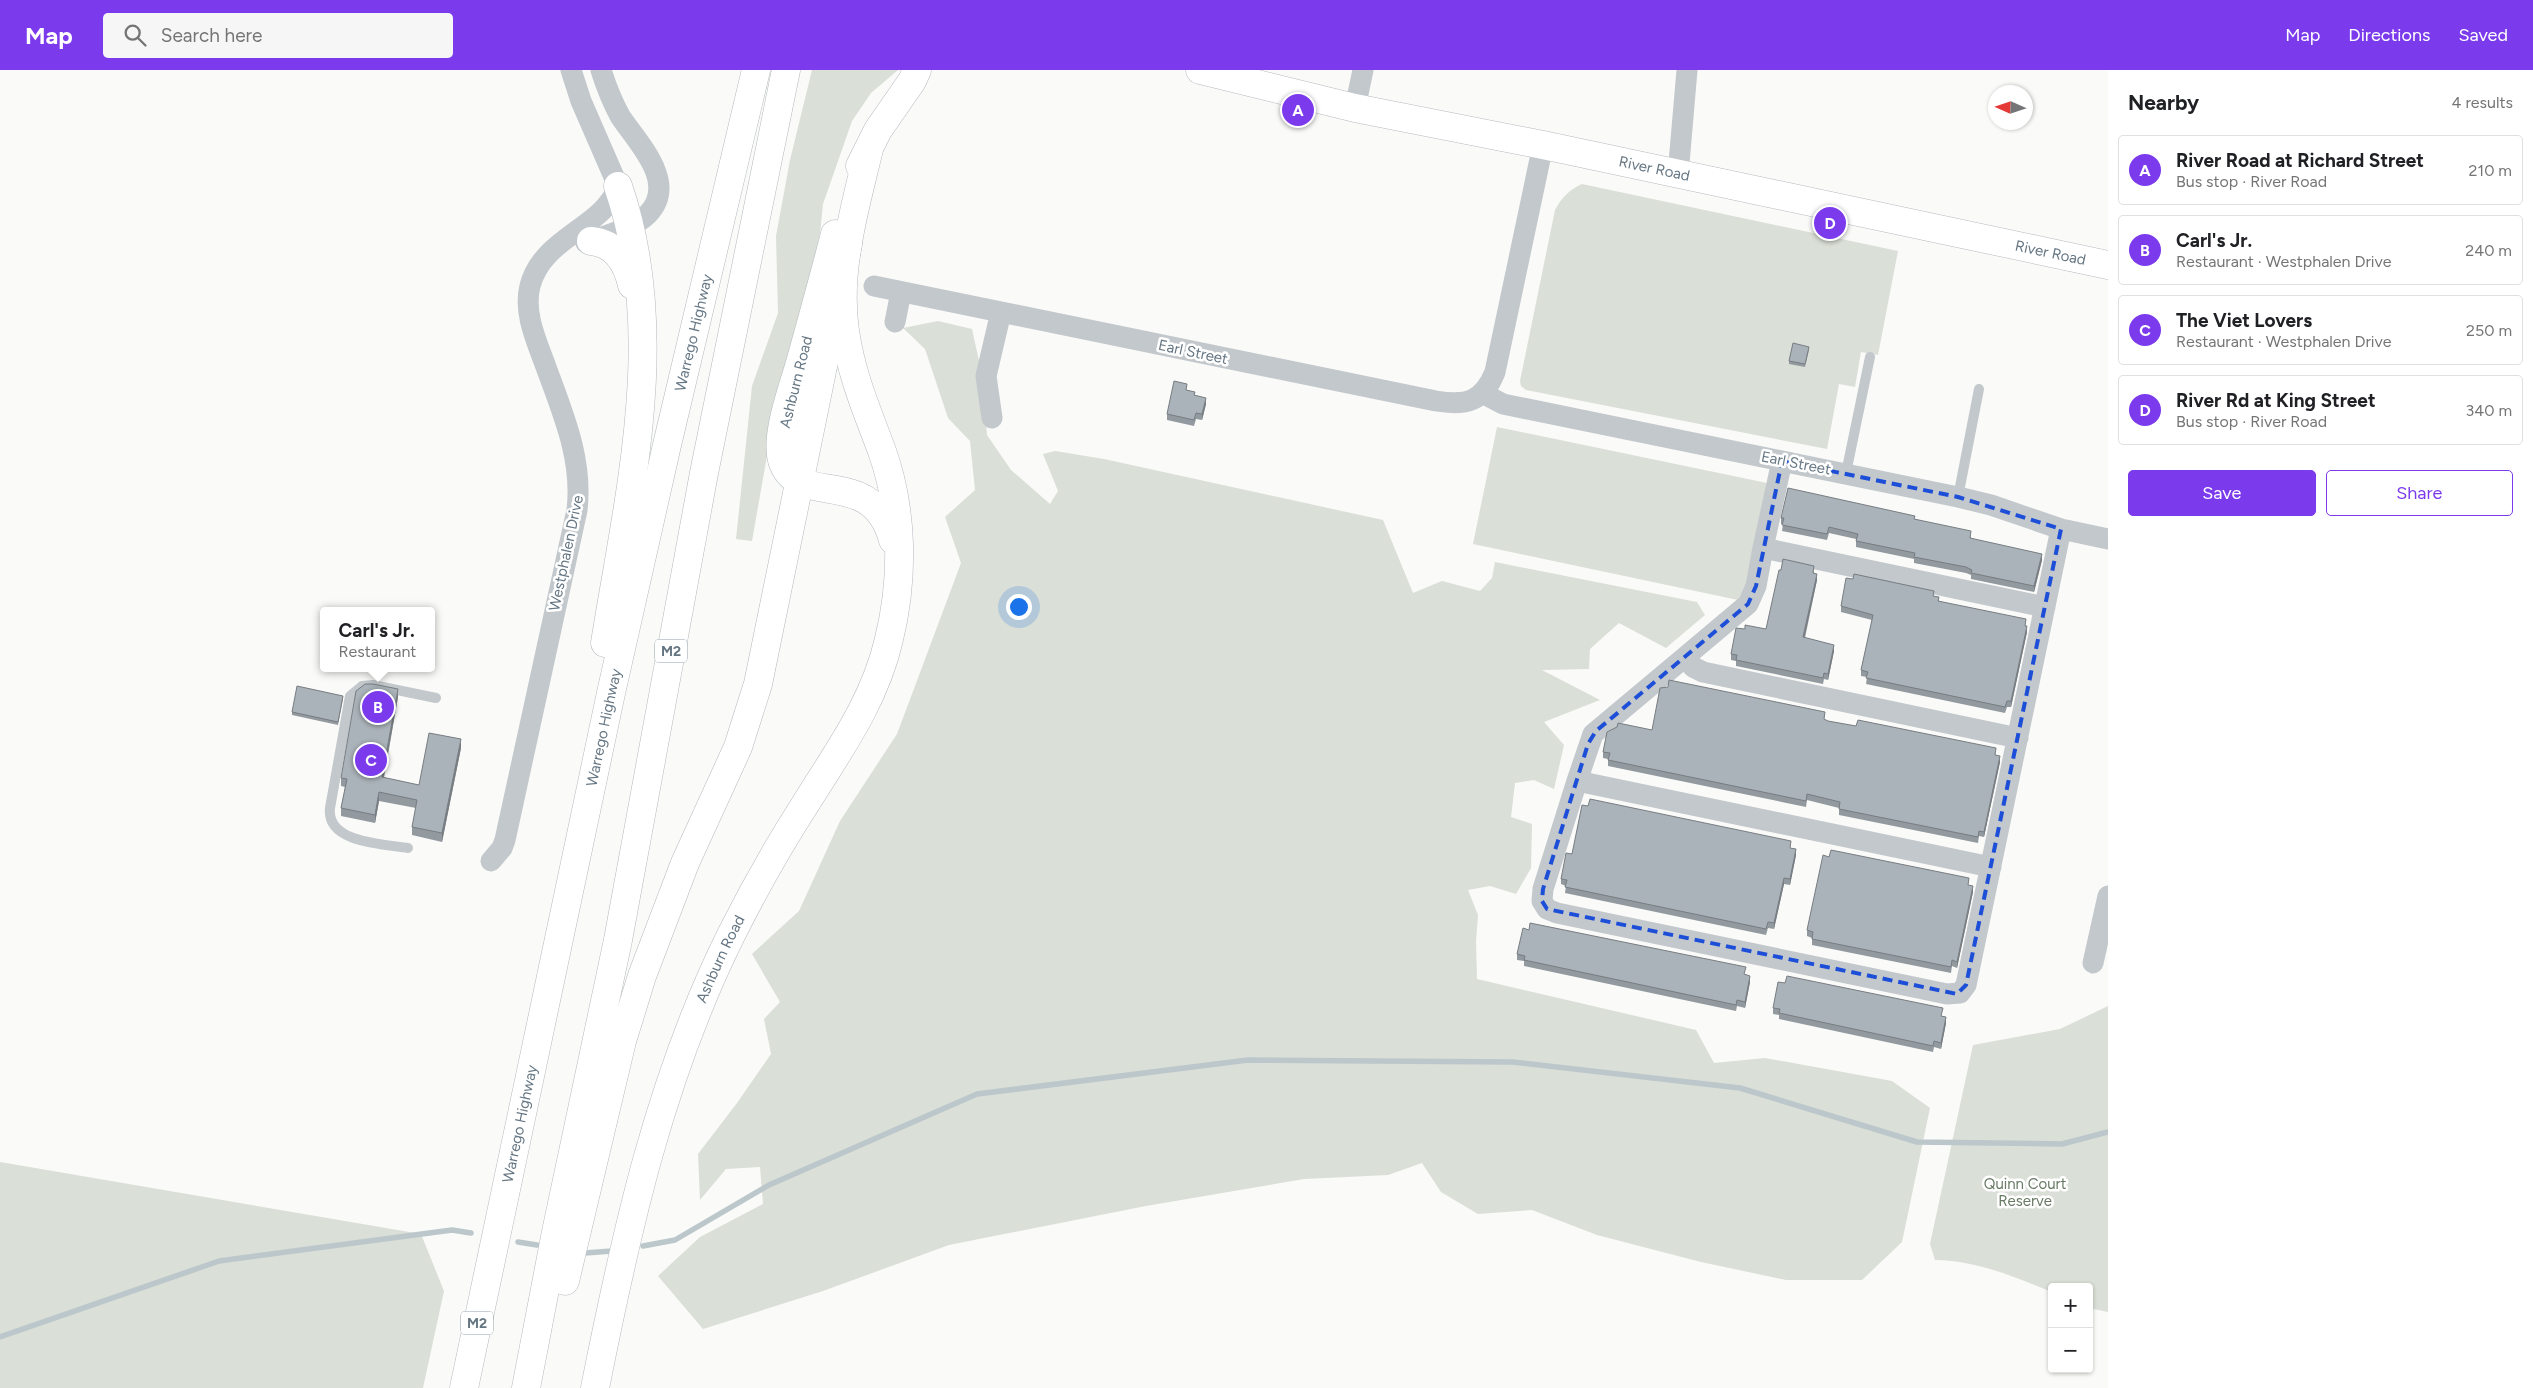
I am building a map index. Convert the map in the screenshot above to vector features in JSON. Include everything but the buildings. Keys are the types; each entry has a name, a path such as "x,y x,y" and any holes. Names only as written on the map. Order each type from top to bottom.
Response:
{"main road":[{"name":"Warrego Highway","path":"464,1388 611,693 667,445 756,70"},
{"name":"M2","path":"526,1388 556,1232 618,940 702,482 786,70"},
{"name":"River Road","path":"1200,70 1355,108 1543,145 2108,265"},
{"name":"Ashburn Road","path":"897,556 888,524 873,504 858,495 800,484 787,469 782,458 784,423 838,224 852,183 878,130 919,74"},
{"name":"Ashburn Road","path":"595,1388 630,1221 650,1144 688,1031 729,939 786,835 854,728 877,681 886,653 894,615 897,505 882,452 856,384 844,328 844,289 848,244 868,149"},
{"path":"611,693 602,660 632,473 640,408 643,346 640,279 630,225 618,186"},
{"path":"591,240 611,247 627,266 643,346"},
{"path":"533,1388 544,1368 608,1097 642,976 660,924 685,863 738,747 749,714 800,484 848,244"}],"street":[{"path":"571,70 581,101 618,186"},
{"path":"551,251 591,240 630,225 649,213 654,206 658,186 657,176 647,153 620,115 608,92 601,70"},
{"path":"1355,108 1364,70"},
{"path":"1678,175 1687,70"},
{"path":"1484,394 1495,372 1543,145"},
{"name":"Westphalen Drive","path":"491,861 502,848 505,840 577,510 580,486 573,446 534,332 528,305 529,288 539,264 551,251 609,203 618,186"},
{"name":"Earl Street","path":"874,286 1452,404 1468,402 1484,394 1503,404 1958,497 2061,529 2108,539"},
{"path":"895,322 901,292"},
{"path":"992,418 986,376 1001,312"},
{"path":"1782,460 1756,586 1748,604 1593,734 1542,894 1542,901 1547,909 1908,986 1957,994 1965,988 2061,529"},
{"path":"1763,548 2045,607"},
{"path":"1684,657 1693,667 1702,672 2018,738"},
{"path":"1577,782 1990,867"},
{"path":"2094,963 2108,896"}],"lane":[{"path":"1846,473 1870,356"},
{"path":"1958,497 1979,389"},
{"path":"408,848 346,836 332,825 329,817 330,808 350,696 362,686 373,685 436,698"}],"highlighted area":[{"path":"1782,461 1958,497 2061,529 1966,985 1957,994 1547,909 1542,901 1543,889 1588,744 1596,731 1748,604 1756,586"}],"green space":[{"path":"812,70 898,70 871,93 852,121 823,204 820,234 809,290 780,382 752,541 736,539 752,386 778,313 776,236 790,160"},
{"path":"1582,184 1898,251 1878,355 1861,352 1855,387 1839,384 1827,449 1526,390 1521,386 1520,381 1555,210 1566,194"},
{"path":"938,321 972,329 981,370 987,435 1011,470 1050,504 1058,491 1043,454 1055,451 1104,459 1383,520 1413,593 1442,581 1480,591 1492,578 1495,562 1697,602 1705,615 1666,648 1619,623 1590,649 1589,669 1542,670 1600,700 1544,722 1564,745 1554,789 1534,780 1515,783 1511,817 1532,824 1531,868 1516,894 1490,886 1468,890 1478,915 1476,941 1477,979 1696,1030 1714,1063 1765,1058 1892,1081 1930,1108 1902,1242 1862,1280 1786,1280 1701,1262 1597,1235 1532,1210 1478,1214 1441,1192 1422,1163 1388,1175 1304,1179 1146,1206 949,1245 823,1291 703,1329 658,1276 700,1237 763,1204 760,1167 726,1169 700,1200 698,1154 771,1054 764,1019 780,1002 752,954 799,911 840,821 897,734 961,563 945,517 975,490 970,441 948,418 925,349 903,328"},
{"path":"1497,427 1767,483 1747,582 1738,600 1473,544"},
{"name":"Quinn Court Reserve","path":"2108,1006 2108,1312 2093,1309 2093,1283 2048,1283 2048,1290 1980,1266 1935,1260 1930,1244 1973,1045 2060,1029"},
{"path":"0,1162 421,1234 444,1291 423,1388 0,1388"}],"waterway":[{"path":"643,1246 675,1240 769,1185 977,1094 1248,1060 1513,1062 1740,1088 1917,1142 2062,1144 2108,1132"},
{"path":"0,1337 219,1261 452,1230 471,1233"},
{"path":"518,1242 537,1245"},
{"path":"585,1253 612,1251"}],"place":[{"name":"River Road at Richard Street","path":"1298,110"},
{"name":"River Rd at King Street","path":"1830,223"},
{"name":"Carl's Jr.","path":"378,707"},
{"name":"The Viet Lovers","path":"371,760"}]}
